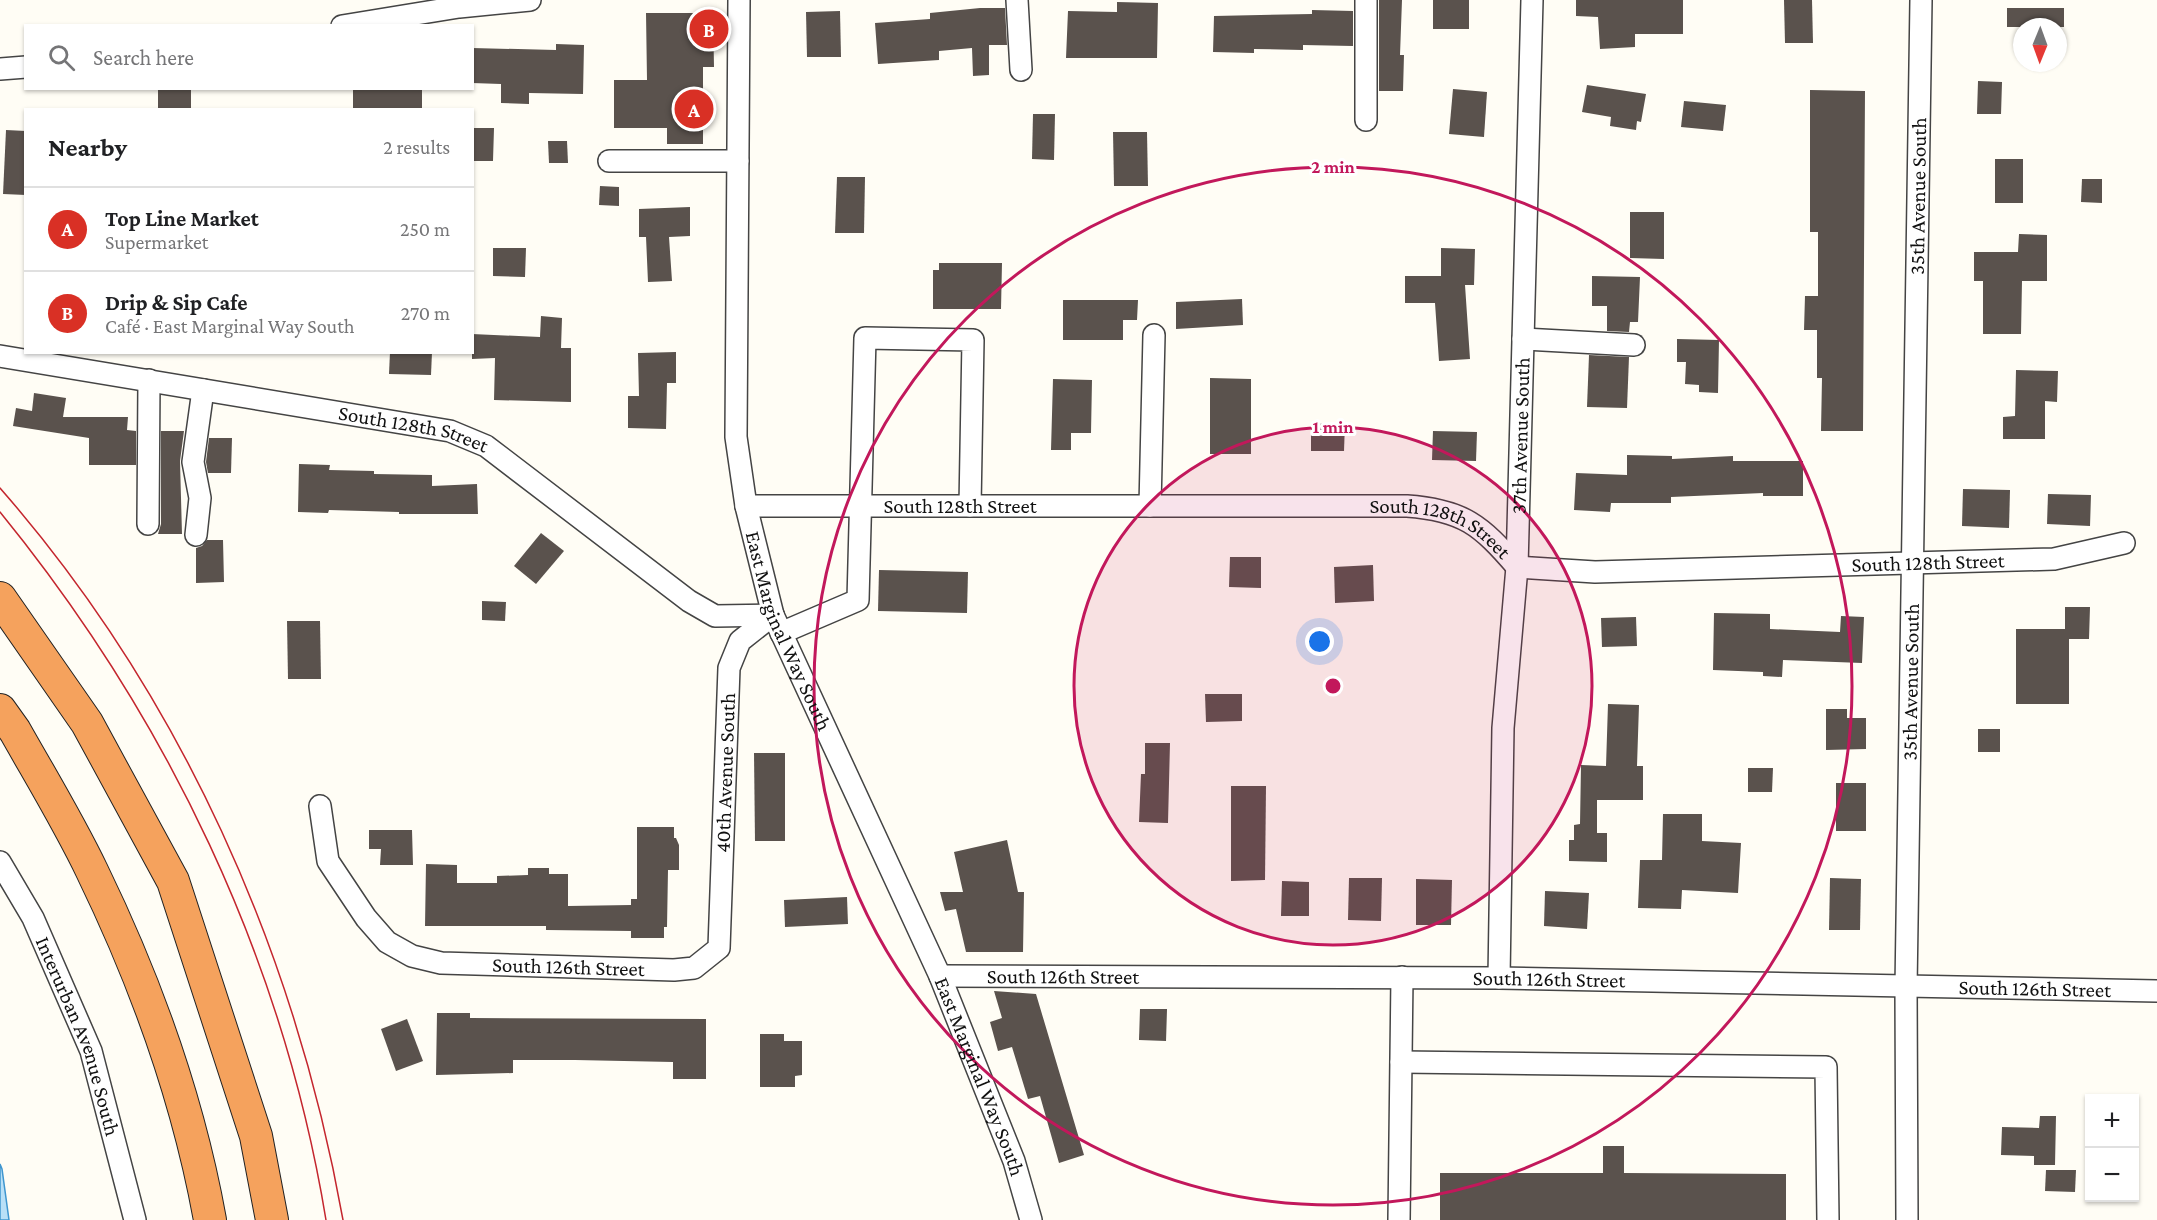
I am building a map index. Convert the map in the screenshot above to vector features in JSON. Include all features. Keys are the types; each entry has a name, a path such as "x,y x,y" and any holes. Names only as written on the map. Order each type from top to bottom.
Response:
{"highway":[{"path":"0,598 87,723 173,881 255,1136 272,1220"},
{"path":"8,720 91,869 152,1006 181,1096 210,1220"}],"street":[{"path":"353,24 459,4 530,0"},
{"name":"East Marginal Way South","path":"739,0 736,437 746,506 777,624 940,976 1014,1161 1031,1220"},
{"path":"1017,0 1021,69"},
{"path":"1366,0 1366,120"},
{"name":"37th Avenue South","path":"1499,978 1503,728 1517,567 1532,0"},
{"name":"35th Avenue South","path":"1907,1220 1906,988 1915,565 1921,0"},
{"path":"0,69 24,67"},
{"path":"609,162 738,161"},
{"path":"1150,506 1154,335"},
{"path":"777,624 858,600 865,338 973,340 970,506"},
{"path":"1523,339 1634,345"},
{"name":"South 128th Street","path":"0,356 450,431 486,446 689,601 715,616 777,624"},
{"path":"148,524 149,380"},
{"path":"196,535 200,498 193,462 203,390"},
{"name":"South 128th Street","path":"746,506 1407,506 1442,508 1469,521 1487,535 1517,567 1595,572 1915,565 2054,559 2124,543"},
{"name":"40th Avenue South","path":"718,948 729,668 740,641 777,624"},
{"name":"South 126th Street","path":"320,806 327,861 366,918 387,942 412,956 441,963 674,970 694,968 718,948"},
{"name":"Interurban Avenue South","path":"0,862 7,879 33,918 91,1051 135,1220"},
{"name":"South 126th Street","path":"940,976 1499,978 1906,988 2157,991"},
{"path":"1399,1220 1402,977"},
{"path":"1401,1062 1826,1067 1828,1220"}],"water":[{"path":"0,1164 2,1169 9,1220 0,1220"}],"building":[{"path":"1379,0 1402,0 1400,55 1404,55 1403,91 1379,91"},
{"path":"1433,0 1469,0 1469,29 1433,29"},
{"path":"1576,0 1683,0 1683,34 1635,34 1635,47 1600,49 1598,17 1576,16"},
{"path":"1784,0 1812,0 1813,43 1785,43"},
{"path":"1117,2 1158,3 1157,58 1066,58 1068,11 1117,12"},
{"path":"1005,8 1007,45 989,45 989,75 973,76 972,48 939,51 939,60 878,64 875,23 930,19 930,13"},
{"path":"2007,8 2064,8 2064,18 2013,18 2013,27 2007,27"},
{"path":"1312,10 1353,11 1353,46 1303,45 1303,50 1254,49 1254,53 1213,52 1214,16 1312,14"},
{"path":"840,11 841,57 807,57 806,12"},
{"path":"646,13 713,13 714,67 703,67 703,144 667,144 667,128 614,128 614,80 647,80"},
{"path":"556,44 584,45 583,94 529,93 529,104 501,103 501,84 474,83 474,48 556,50"},
{"path":"1978,81 2002,82 2001,114 1977,114"},
{"path":"1587,85 1646,94 1641,122 1637,121 1636,130 1610,126 1611,117 1582,112"},
{"path":"1453,89 1487,92 1484,137 1449,134"},
{"path":"158,90 191,90 191,108 158,108"},
{"path":"353,90 422,90 422,108 353,108"},
{"path":"1810,90 1865,91 1863,431 1821,431 1822,378 1817,378 1817,330 1804,330 1805,296 1818,296 1818,232 1810,232"},
{"path":"1684,101 1726,105 1723,131 1681,127"},
{"path":"1033,114 1055,114 1054,160 1032,159"},
{"path":"474,128 494,128 493,161 474,161"},
{"path":"6,130 24,131 24,195 3,194"},
{"path":"1113,132 1147,132 1148,186 1114,186"},
{"path":"548,141 567,141 568,163 549,163"},
{"path":"1995,159 2023,159 2023,203 1995,203"},
{"path":"837,177 865,177 864,233 835,233"},
{"path":"2082,179 2102,179 2102,203 2081,202"},
{"path":"600,186 619,187 619,206 599,205"},
{"path":"690,207 690,236 669,237 672,281 648,282 646,237 639,237 639,209"},
{"path":"1630,212 1664,212 1664,259 1630,258"},
{"path":"2019,234 2047,235 2047,281 2022,281 2021,334 1983,334 1983,281 1974,281 1974,252 2018,252"},
{"path":"493,248 526,248 525,277 493,276"},
{"path":"1441,248 1475,249 1474,285 1465,285 1470,359 1439,361 1435,303 1405,303 1405,276 1441,276"},
{"path":"939,263 1002,263 1001,309 933,309 933,270 939,270"},
{"path":"1592,276 1640,277 1638,322 1630,322 1629,332 1607,331 1607,306 1592,306"},
{"path":"1242,299 1243,325 1176,329 1176,302"},
{"path":"1063,300 1138,300 1137,320 1123,320 1123,340 1063,340"},
{"path":"541,316 562,318 561,348 571,348 571,402 494,400 495,358 472,359 474,334 540,337"},
{"path":"1677,339 1719,340 1718,393 1699,392 1699,385 1685,384 1686,362 1677,362"},
{"path":"676,352 676,383 667,383 666,429 628,428 628,396 639,396 638,353"},
{"path":"390,354 432,354 431,375 389,374"},
{"path":"1589,355 1629,357 1627,408 1587,407"},
{"path":"2016,370 2058,371 2057,402 2045,401 2045,439 2003,439 2003,417 2015,416"},
{"path":"1210,378 1251,379 1251,454 1210,454"},
{"path":"1053,379 1092,380 1091,433 1071,433 1071,450 1051,450"},
{"path":"34,393 66,398 63,417 128,417 127,430 136,431 136,465 89,465 89,438 13,426 16,408 32,411"},
{"path":"1345,423 1344,451 1311,451 1311,424"},
{"path":"161,431 184,431 180,461 182,534 158,534 161,524"},
{"path":"1433,431 1477,432 1476,461 1432,460"},
{"path":"209,438 232,438 231,473 208,473 206,462"},
{"path":"1627,455 1672,456 1672,459 1733,456 1733,461 1803,461 1803,496 1763,496 1763,493 1671,497 1671,503 1611,503 1610,512 1574,510 1576,473 1627,475"},
{"path":"299,464 330,465 329,470 374,471 374,474 432,475 432,486 477,484 478,514 399,514 399,512 329,510 328,513 298,512"},
{"path":"1963,489 2010,490 2009,528 1962,526"},
{"path":"2048,494 2091,495 2090,526 2047,524"},
{"path":"541,533 564,551 536,584 514,566"},
{"path":"207,540 223,540 224,582 196,583 196,548 202,546"},
{"path":"1230,557 1261,557 1261,588 1229,587"},
{"path":"1373,565 1374,601 1335,603 1334,567"},
{"path":"879,570 968,572 967,613 878,611"},
{"path":"482,601 506,602 505,621 482,620"},
{"path":"2065,607 2090,607 2089,639 2069,639 2069,704 2016,704 2016,629 2065,629"},
{"path":"1714,613 1770,614 1770,629 1840,632 1841,616 1864,617 1862,663 1783,660 1782,677 1763,676 1763,672 1713,670"},
{"path":"1636,617 1637,646 1602,647 1601,618"},
{"path":"287,621 320,621 321,679 288,679"},
{"path":"1205,694 1242,694 1242,721 1206,722"},
{"path":"1608,704 1639,705 1637,766 1643,766 1643,800 1597,800 1597,833 1607,833 1607,862 1569,861 1569,840 1574,840 1574,825 1580,824 1581,765 1606,766"},
{"path":"1826,709 1847,709 1847,718 1866,718 1866,749 1826,750"},
{"path":"1978,729 2000,729 2000,752 1978,752"},
{"path":"1145,743 1170,743 1168,823 1139,822 1141,774 1145,774"},
{"path":"754,753 785,753 785,841 755,841"},
{"path":"1748,768 1773,768 1772,792 1748,792"},
{"path":"1836,783 1866,783 1866,831 1836,831"},
{"path":"1231,786 1266,786 1265,880 1231,881"},
{"path":"1663,814 1702,814 1702,841 1741,843 1738,893 1682,890 1681,909 1638,908 1640,860 1662,860"},
{"path":"637,827 674,827 674,838 679,845 679,870 668,870 667,927 664,927 664,938 631,938 631,931 546,930 546,926 425,926 426,864 457,865 457,883 497,883 497,876 528,875 528,868 549,868 549,874 568,874 568,906 631,905 631,899 637,899"},
{"path":"369,830 412,830 413,865 380,865 381,849 369,849"},
{"path":"1007,840 1018,892 1024,892 1023,952 966,952 956,909 945,911 940,892 963,892 954,852"},
{"path":"1349,878 1382,878 1381,921 1348,920"},
{"path":"1830,878 1861,879 1860,930 1829,930"},
{"path":"1416,879 1452,880 1451,925 1416,925"},
{"path":"1282,881 1309,882 1309,916 1281,916"},
{"path":"1545,891 1589,893 1587,929 1544,926"},
{"path":"847,897 848,924 785,927 784,900"},
{"path":"994,991 1036,994 1084,1155 1059,1163 1040,1096 1028,1099 1012,1047 998,1051 990,1022 1002,1018"},
{"path":"1140,1009 1167,1009 1166,1041 1139,1040"},
{"path":"437,1013 470,1013 470,1018 706,1019 706,1079 673,1079 673,1062 575,1060 513,1060 513,1073 436,1075"},
{"path":"407,1019 423,1061 396,1071 381,1029"},
{"path":"760,1034 784,1034 784,1041 802,1041 802,1075 795,1076 795,1087 760,1087"},
{"path":"2040,1116 2056,1116 2055,1165 2034,1165 2034,1156 2001,1155 2002,1127 2039,1128"},
{"path":"1603,1146 1624,1146 1624,1173 1786,1174 1786,1220 1440,1220 1440,1173 1603,1173"},
{"path":"2046,1170 2076,1170 2075,1192 2045,1191"}],"tram line":[{"path":"0,488 65,568 123,652 175,740 221,831 261,925 295,1021 322,1120 343,1220"},
{"path":"0,512 60,591 115,672 165,757 210,845 248,935 280,1028 306,1123 326,1220"}],"place":[{"name":"Drip & Sip Cafe","path":"709,29"},
{"name":"Top Line Market","path":"694,109"}]}
